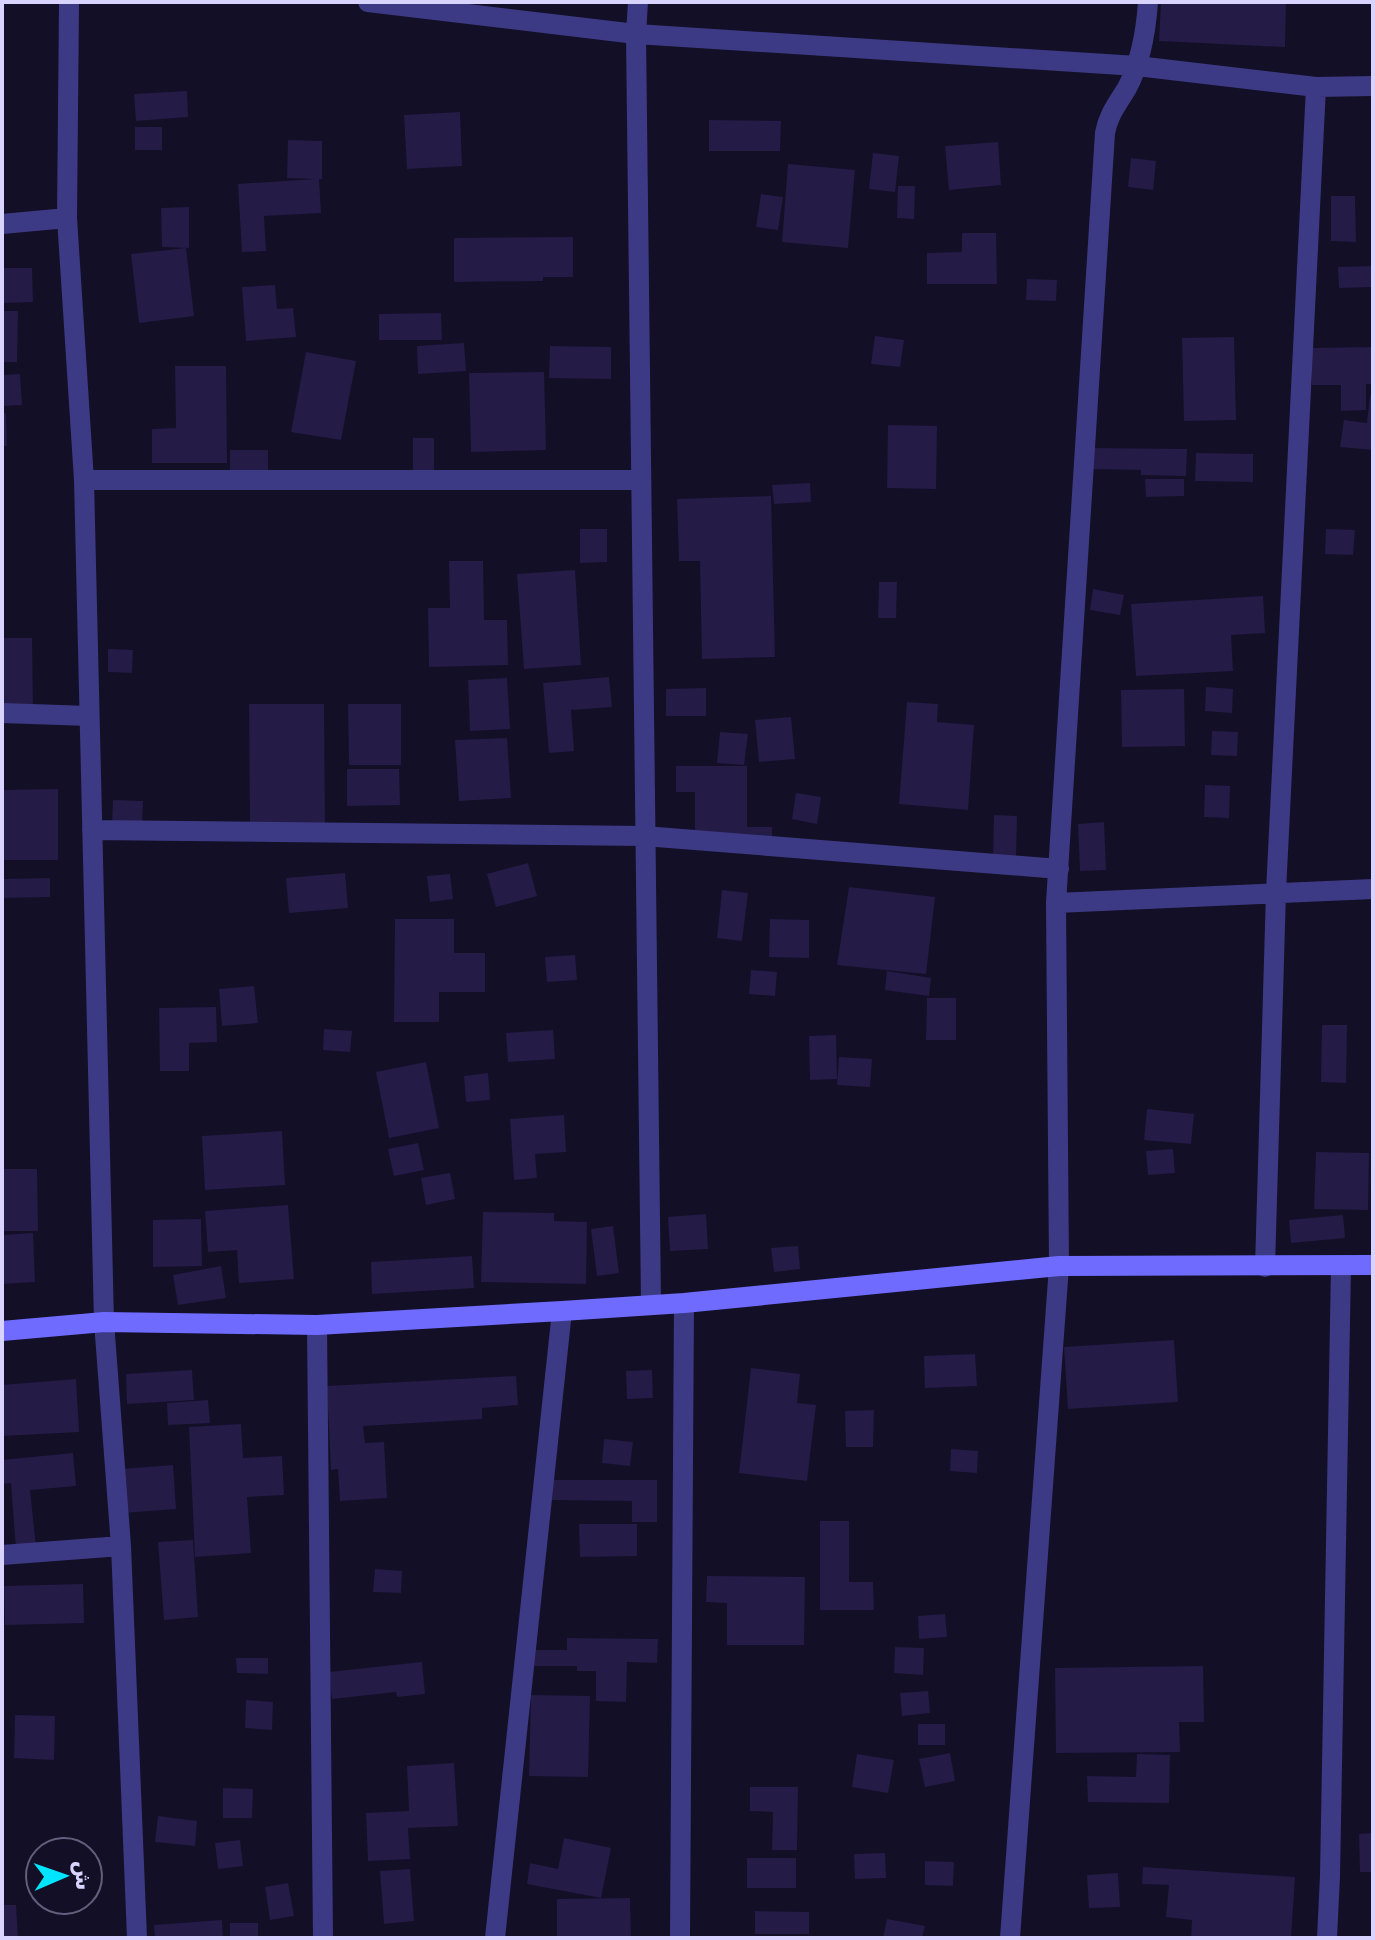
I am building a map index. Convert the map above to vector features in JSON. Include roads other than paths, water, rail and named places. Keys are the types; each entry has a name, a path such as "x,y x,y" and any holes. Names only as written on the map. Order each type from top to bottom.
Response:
{"street":[{"path":"69,2 67,218 84,480 104,1322 121,1546 137,1938"},
{"path":"368,2 636,34 1137,66 1316,87 1373,86"},
{"path":"638,2 651,1304"},
{"path":"1010,1938 1059,1266 1056,903 1105,133 1112,112 1137,66 1148,2"},
{"path":"1265,1267 1276,892 1316,87"},
{"path":"2,224 67,218"},
{"path":"84,480 641,480"},
{"path":"2,713 89,716"},
{"path":"92,830 644,836 1059,869"},
{"path":"1056,903 1373,889"},
{"path":"2,1331 104,1322 317,1325 562,1311 684,1303 1059,1266 1373,1265"},
{"path":"1327,1938 1341,1266"},
{"path":"680,1938 684,1303"},
{"path":"495,1938 562,1311"},
{"path":"317,1325 323,1938"},
{"path":"2,1555 121,1546"}]}
